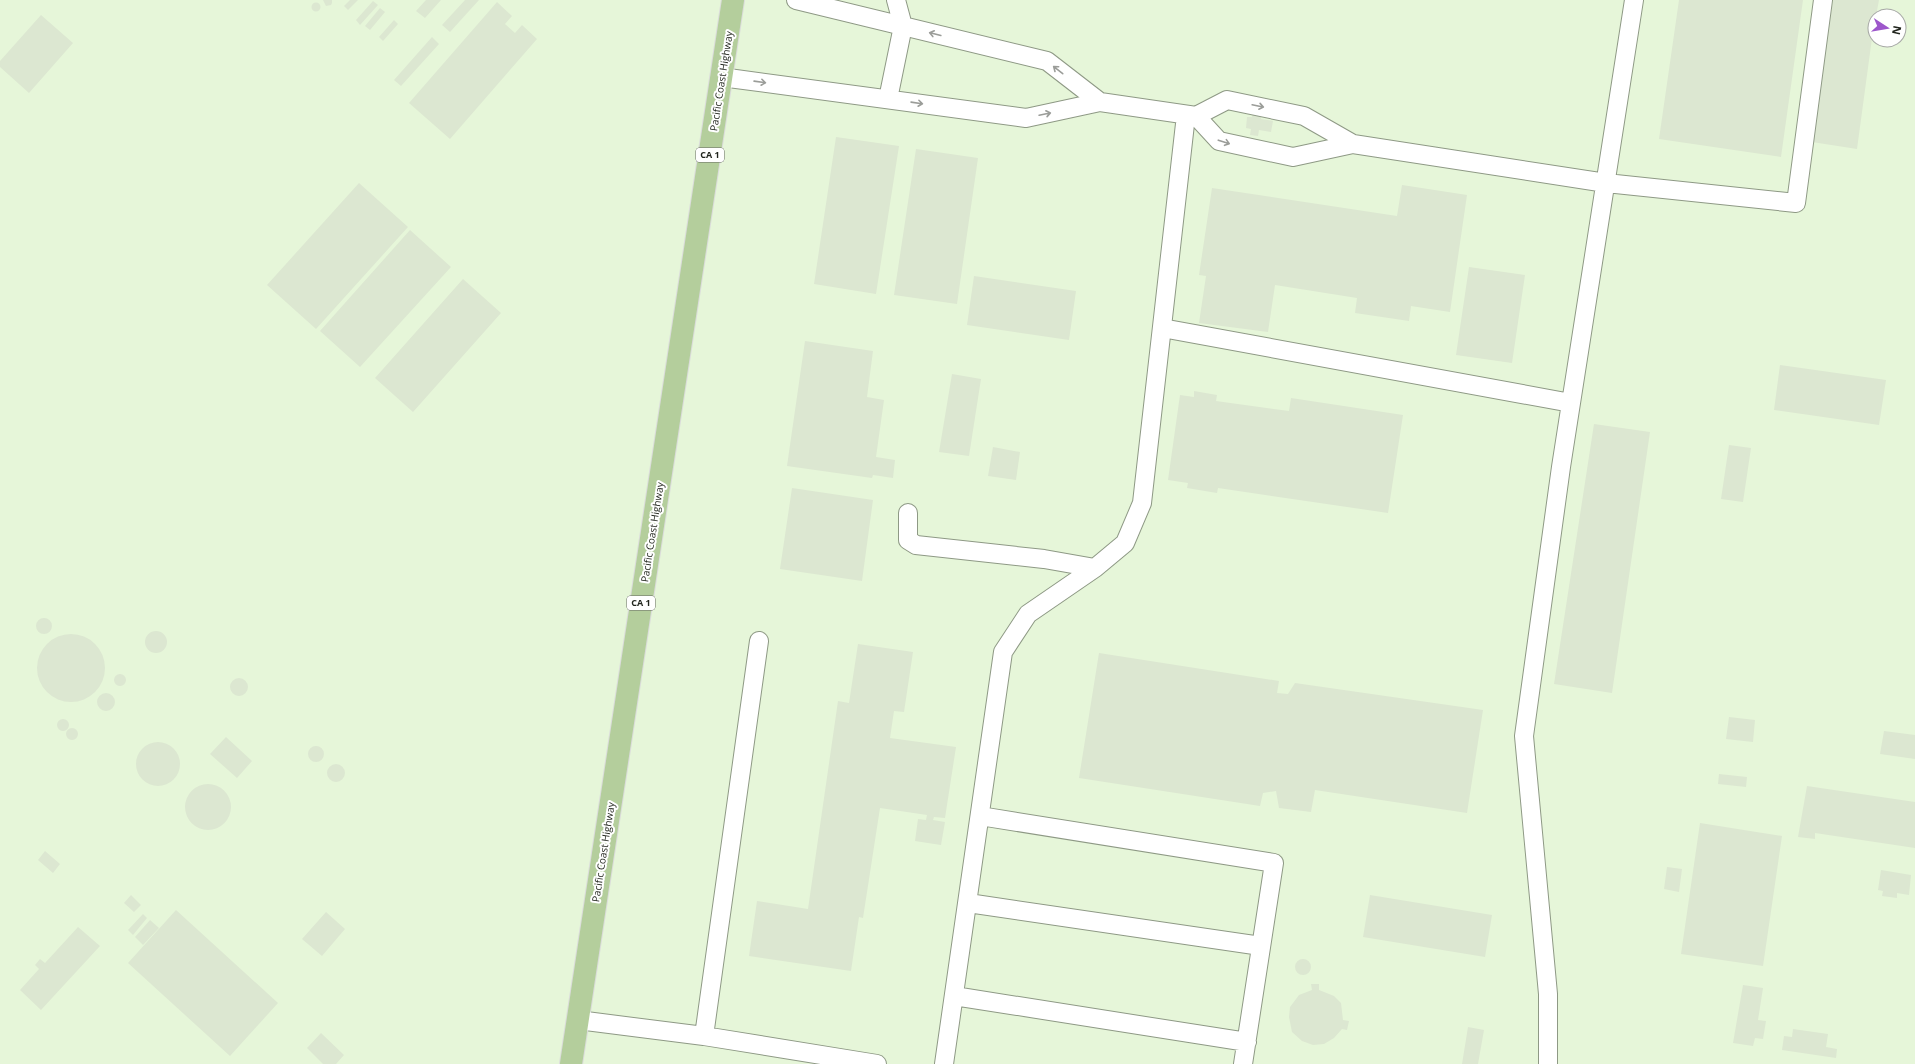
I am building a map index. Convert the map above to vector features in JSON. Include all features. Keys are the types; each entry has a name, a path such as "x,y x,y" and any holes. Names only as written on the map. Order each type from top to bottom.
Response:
{"highway":[{"name":"Pacific Coast Highway","path":"571,1064 733,0"}],"lane":[{"path":"796,0 1047,61 1100,102"},
{"path":"888,99 903,26 896,0"},
{"path":"1548,1064 1548,994 1524,736 1571,403 1634,0"},
{"path":"721,77 1026,118 1100,102 1191,116 1227,100 1304,116 1353,144 1606,183 1796,203 1823,0"},
{"path":"1191,116 1219,141 1293,157 1353,144"},
{"path":"944,1064 1003,652 1028,614 1095,568 1125,543 1142,503 1162,328 1191,116"},
{"path":"1162,328 1571,403"},
{"path":"908,512 908,540 916,545 1044,559 1095,568"},
{"path":"704,1036 759,641"},
{"path":"980,816 1274,863 1243,1064"},
{"path":"968,903 1261,946"},
{"path":"954,996 1247,1042"},
{"path":"578,1020 704,1036 877,1064"}],"shaded area":[{"path":"0,0 1915,0 1915,1064 0,1064"}],"building":[{"path":"323,0 332,0 332,3 331,5 326,6"},
{"path":"350,0 358,0 348,10 344,6"},
{"path":"426,0 441,0 425,18 416,11"},
{"path":"465,0 479,0 450,32 442,25"},
{"path":"1679,0 1803,0 1781,157 1659,139"},
{"path":"1833,0 1879,0 1878,8 1867,8 1867,48 1871,48 1857,149 1812,142"},
{"path":"373,1 378,5 360,25 356,20"},
{"path":"316,2 321,7 316,12 311,7"},
{"path":"497,2 512,16 505,24 515,33 522,25 537,39 450,139 409,103"},
{"path":"380,8 385,12 370,30 365,26"},
{"path":"41,15 73,43 29,93 0,67 0,61"},
{"path":"394,20 398,24 383,41 379,37"},
{"path":"432,37 439,44 401,86 394,80"},
{"path":"1253,112 1262,113 1261,119 1273,121 1271,132 1259,130 1258,136 1250,135 1251,129 1246,128 1247,117 1252,117"},
{"path":"836,137 899,146 876,294 814,284"},
{"path":"916,149 978,158 957,304 894,295"},
{"path":"359,183 408,227 316,329 267,285"},
{"path":"1402,185 1467,195 1450,312 1411,306 1409,321 1355,313 1357,298 1275,285 1268,332 1199,323 1206,276 1199,275 1212,188 1397,216"},
{"path":"410,230 451,267 360,367 320,331"},
{"path":"1469,267 1525,275 1512,363 1456,355"},
{"path":"974,276 1076,291 1069,340 967,325"},
{"path":"463,279 501,313 413,412 375,378"},
{"path":"805,341 873,351 867,397 884,400 876,457 895,460 893,478 873,475 872,478 787,466"},
{"path":"1780,365 1886,380 1879,425 1774,410"},
{"path":"952,374 981,379 969,456 939,452"},
{"path":"1194,391 1217,395 1216,401 1289,411 1291,398 1403,415 1388,513 1218,488 1217,493 1187,488 1188,483 1168,480 1180,395 1194,397"},
{"path":"1594,424 1650,432 1612,693 1554,684"},
{"path":"1729,445 1751,448 1743,502 1721,499"},
{"path":"993,447 1020,452 1016,480 988,476"},
{"path":"792,488 873,500 862,581 780,569"},
{"path":"41,618 47,618 52,623 50,632 47,634 41,634 36,629 36,623"},
{"path":"156,631 164,634 167,642 164,650 156,653 148,650 145,642 148,634"},
{"path":"71,634 84,637 95,644 102,655 105,668 102,681 95,692 84,699 71,702 58,699 47,692 40,681 37,668 40,655 47,644 58,637"},
{"path":"858,644 913,652 904,712 894,711 890,738 956,747 945,818 934,817 933,820 945,822 941,845 915,841 918,819 926,820 927,815 880,808 863,918 859,917 851,971 749,956 757,901 808,909 838,701 849,703"},
{"path":"1099,653 1279,681 1277,693 1288,694 1295,683 1483,710 1467,813 1315,790 1311,812 1279,808 1276,791 1263,793 1260,806 1079,778"},
{"path":"118,674 122,674 126,680 122,686 118,686 114,682 114,678"},
{"path":"239,678 245,681 248,687 245,693 239,696 233,693 230,687 233,681"},
{"path":"106,693 112,696 115,702 112,708 106,711 100,708 97,702 100,696"},
{"path":"1729,717 1755,720 1753,742 1726,739"},
{"path":"65,719 68,720 68,730 61,731 58,730 57,723 58,720"},
{"path":"70,728 74,728 78,734 74,740 70,740 66,736 66,732"},
{"path":"1884,731 1915,735 1915,759 1880,754"},
{"path":"226,737 252,761 237,778 210,754"},
{"path":"154,742 162,742 167,743 174,748 179,755 179,773 174,780 167,785 154,786 146,783 139,776 136,768 136,760 139,752 146,745"},
{"path":"313,746 319,746 324,751 322,760 319,762 313,762 308,757 308,751"},
{"path":"336,764 340,765 344,769 344,777 340,781 336,782 332,781 328,777 327,773 328,769 332,765"},
{"path":"1719,774 1747,777 1746,787 1718,784"},
{"path":"203,784 213,784 221,788 227,794 231,802 231,812 227,820 221,826 213,830 203,830 195,826 189,820 185,812 185,802 189,794 195,788"},
{"path":"1807,786 1915,802 1915,848 1815,833 1815,839 1798,837"},
{"path":"1700,823 1782,836 1763,966 1681,954"},
{"path":"45,851 60,864 53,873 38,860"},
{"path":"1667,867 1682,869 1679,892 1664,889"},
{"path":"1881,870 1911,875 1909,895 1897,893 1897,898 1882,896 1883,891 1878,890"},
{"path":"131,895 141,905 134,912 124,903"},
{"path":"1370,895 1492,915 1485,957 1363,937"},
{"path":"176,910 278,1003 230,1056 128,963"},
{"path":"326,912 345,929 322,956 302,939"},
{"path":"143,914 147,918 133,935 128,930"},
{"path":"150,920 159,928 143,945 135,937"},
{"path":"78,927 100,946 41,1010 20,990 39,969 35,965 40,959 45,963"},
{"path":"1300,959 1306,959 1311,964 1309,973 1306,975 1300,975 1295,970 1295,964"},
{"path":"1311,984 1319,984 1319,990 1334,996 1341,1003 1343,1020 1349,1021 1347,1030 1342,1029 1334,1038 1324,1044 1313,1045 1302,1041 1292,1032 1289,1017 1290,1007 1299,995 1312,990"},
{"path":"1743,985 1763,988 1758,1020 1766,1021 1763,1039 1755,1038 1753,1046 1733,1043"},
{"path":"1468,1027 1484,1030 1478,1064 1462,1064"},
{"path":"1793,1029 1828,1034 1826,1047 1837,1049 1836,1058 1782,1050 1784,1036 1792,1037"},
{"path":"321,1033 344,1055 336,1064 323,1064 307,1048"}]}
